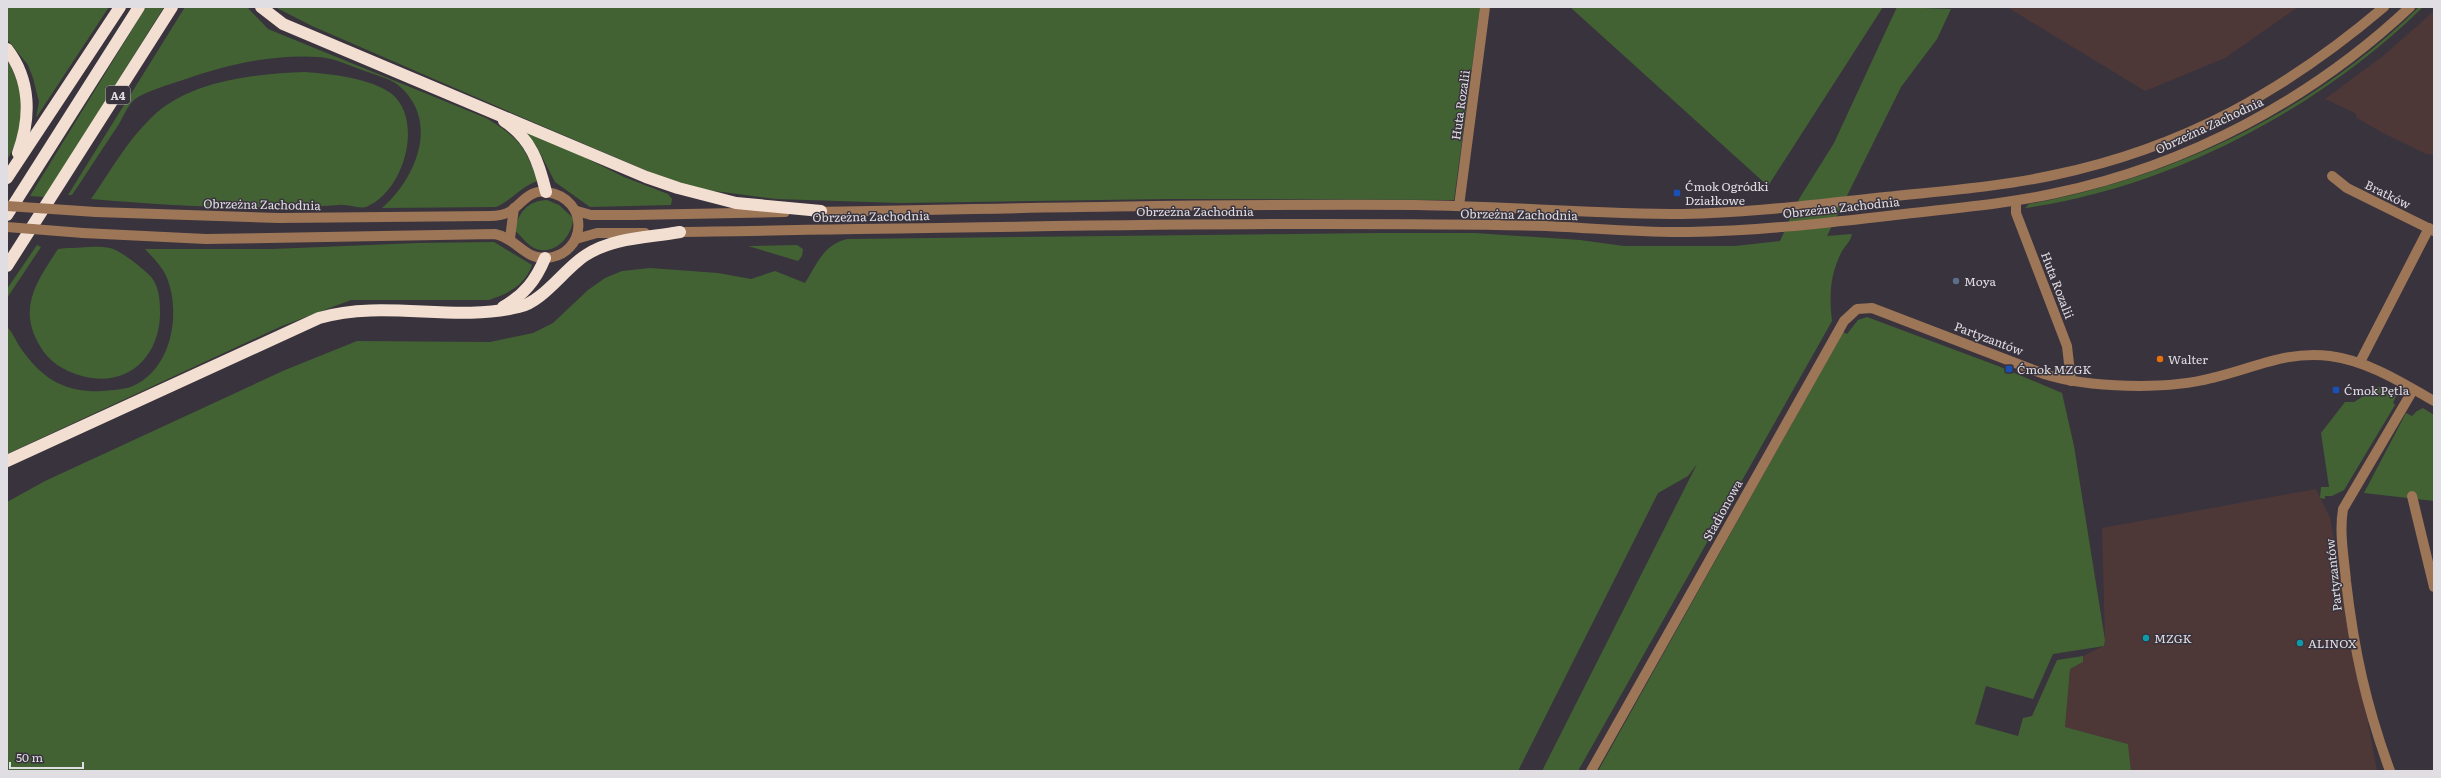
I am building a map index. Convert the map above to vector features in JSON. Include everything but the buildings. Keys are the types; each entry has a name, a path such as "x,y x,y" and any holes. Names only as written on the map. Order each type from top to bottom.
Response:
{"highway":[{"path":"7,178 120,7"},
{"name":"A4","path":"7,215 139,7"},
{"name":"A4","path":"7,266 172,7"},
{"path":"261,7 283,24 678,188 736,203 821,211"},
{"path":"7,49 15,59 22,74 28,112 19,152 7,178"},
{"path":"477,105 512,126 525,138 540,167 546,192"},
{"path":"7,460 319,318 335,313 375,309 472,313 521,307 535,299 584,256 598,248 612,242 680,232"},
{"path":"499,310 527,290 537,276 545,258"}],"street":[{"name":"Huta Rozalii","path":"1459,206 1485,7"},
{"name":"Obrzeżna Zachodnia","path":"577,211 591,215 626,215 1128,207 1459,206 1678,214 1743,211 1855,200 2051,176 2125,156 2161,144 2239,109 2289,80 2322,57 2384,7"},
{"name":"Obrzeżna Zachodnia","path":"576,239 597,233 1127,224 1418,224 1687,232 1849,220 2016,201 2091,185 2130,173 2166,161 2228,133 2290,100 2331,72 2410,7"},
{"name":"Bratków","path":"2332,176 2347,188 2431,230"},
{"path":"7,227 82,233 206,239 482,234 510,238 534,257 545,258 560,254 576,239 578,224 577,211 569,203 546,192 532,194 514,208 510,238"},
{"name":"Huta Rozalii","path":"2016,201 2016,213 2067,346 2071,381"},
{"name":"Obrzeżna Zachodnia","path":"7,206 96,212 279,218 490,216 505,214 514,208"},
{"path":"2360,362 2431,230"},
{"name":"Stadionowa","path":"1591,771 1844,321 1849,314 1864,308 1904,320"},
{"name":"Partyzantów","path":"1904,320 2044,374 2071,381 2116,384 2180,384 2213,378 2266,361 2294,355 2329,356 2360,362 2434,401"},
{"name":"Partyzantów","path":"2390,771 2370,718 2360,677 2349,606 2340,527 2343,509 2413,390"},
{"path":"2412,496 2434,587"}],"shaded area":[{"path":"2007,7 2298,7 2225,58 2145,91"},
{"path":"2434,11 2434,155 2426,154 2383,133 2357,118 2355,113 2325,99 2383,56"},
{"path":"2316,489 2330,518 2377,771 2131,771 2128,744 2065,727 2070,669 2083,662 2083,656 2104,646 2102,528"}],"green space":[{"path":"7,7 109,7 36,118 39,102 33,78 28,65 7,39"},
{"path":"146,7 164,7 45,197 30,196"},
{"path":"185,7 247,7 268,29 486,118 506,131 519,144 529,159 538,181 526,186 496,207 382,208 394,196 405,181 413,166 419,149 421,132 418,115 411,99 398,85 386,78 330,59 302,56 251,61 218,69 166,86 137,98 129,106 119,124 72,195 68,195"},
{"path":"275,7 1480,7 1454,200 1168,199 900,203 776,199 699,189 654,174 312,26"},
{"path":"1570,7 1883,7 1768,186"},
{"path":"1897,7 1951,9 1937,39 1901,87 1827,236 1852,234 1837,261 1831,286 1832,321 1578,771 1542,771 1697,464 1688,476 1658,493 1518,771 7,771 7,502 45,481 285,370 357,341 490,342 533,333 553,323 588,290 605,278 622,271 650,268 718,273 751,279 775,271 805,283 817,262 826,251 839,242 847,239 1475,233 1580,240 1624,246 1735,246 1780,241 1799,199 1834,143"},
{"path":"2419,7 2423,7 2382,44 2337,79 2290,110 2239,138 2187,163 2134,182 2079,198 2025,208 2029,204 2083,192 2136,177 2239,135 2287,108 2334,78 2378,45"},
{"path":"7,60 14,72 18,84 22,110 18,136 7,160"},
{"path":"305,72 350,78 373,84 392,94 402,106 407,121 408,138 405,155 399,172 391,187 379,199 366,207 342,205 246,208 153,204 91,199 134,137 151,118 166,105 203,87 244,77"},
{"path":"521,126 624,177 668,194 672,199 671,205 590,207 555,182 537,147"},
{"path":"547,200 559,205 573,218 570,232 561,243 549,250 541,250 531,246 515,231 518,219 529,205 534,202"},
{"path":"494,242 532,265 525,278 515,288 503,295 489,300 351,300 282,326 7,454 7,327 24,352 38,368 49,378 70,388 86,391 97,391 127,388 148,377 158,366 170,338 173,322 173,307 167,278 158,263 145,249 272,249 418,243"},
{"path":"37,245 41,247 7,298 7,289"},
{"path":"797,245 803,249 802,256 798,261 748,246"},
{"path":"105,247 113,249 134,262 155,282 160,301 158,331 153,345 146,357 137,367 125,374 112,378 98,379 82,376 63,369 48,357 40,346 33,332 30,319 32,295 43,272 58,249"},
{"path":"1867,317 1998,366 2062,393 2074,446 2105,640 2104,646 2053,654 2033,699 1986,686 1975,724 2018,736 2023,718 2032,716 2057,660 2083,656 2083,662 2070,669 2065,727 2128,744 2131,771 1598,771 1843,332 1847,334 1858,320"},
{"path":"2378,387 2384,387 2397,394 2393,403 2395,405 2344,490 2332,496 2325,496 2325,499 2320,498 2321,487 2329,487 2321,433 2345,402 2354,402"},
{"path":"2423,408 2434,415 2434,501 2364,493 2406,413 2412,416"}],"place":[{"name":"Ćmok Ogródki Działkowe","path":"1677,193"},
{"name":"Moya","path":"1956,281"},
{"name":"Walter","path":"2160,359"},
{"name":"Ćmok MZGK","path":"2009,369"},
{"name":"Ćmok Pętla","path":"2336,390"},
{"name":"MZGK","path":"2146,638"},
{"name":"ALINOX","path":"2300,643"}]}
